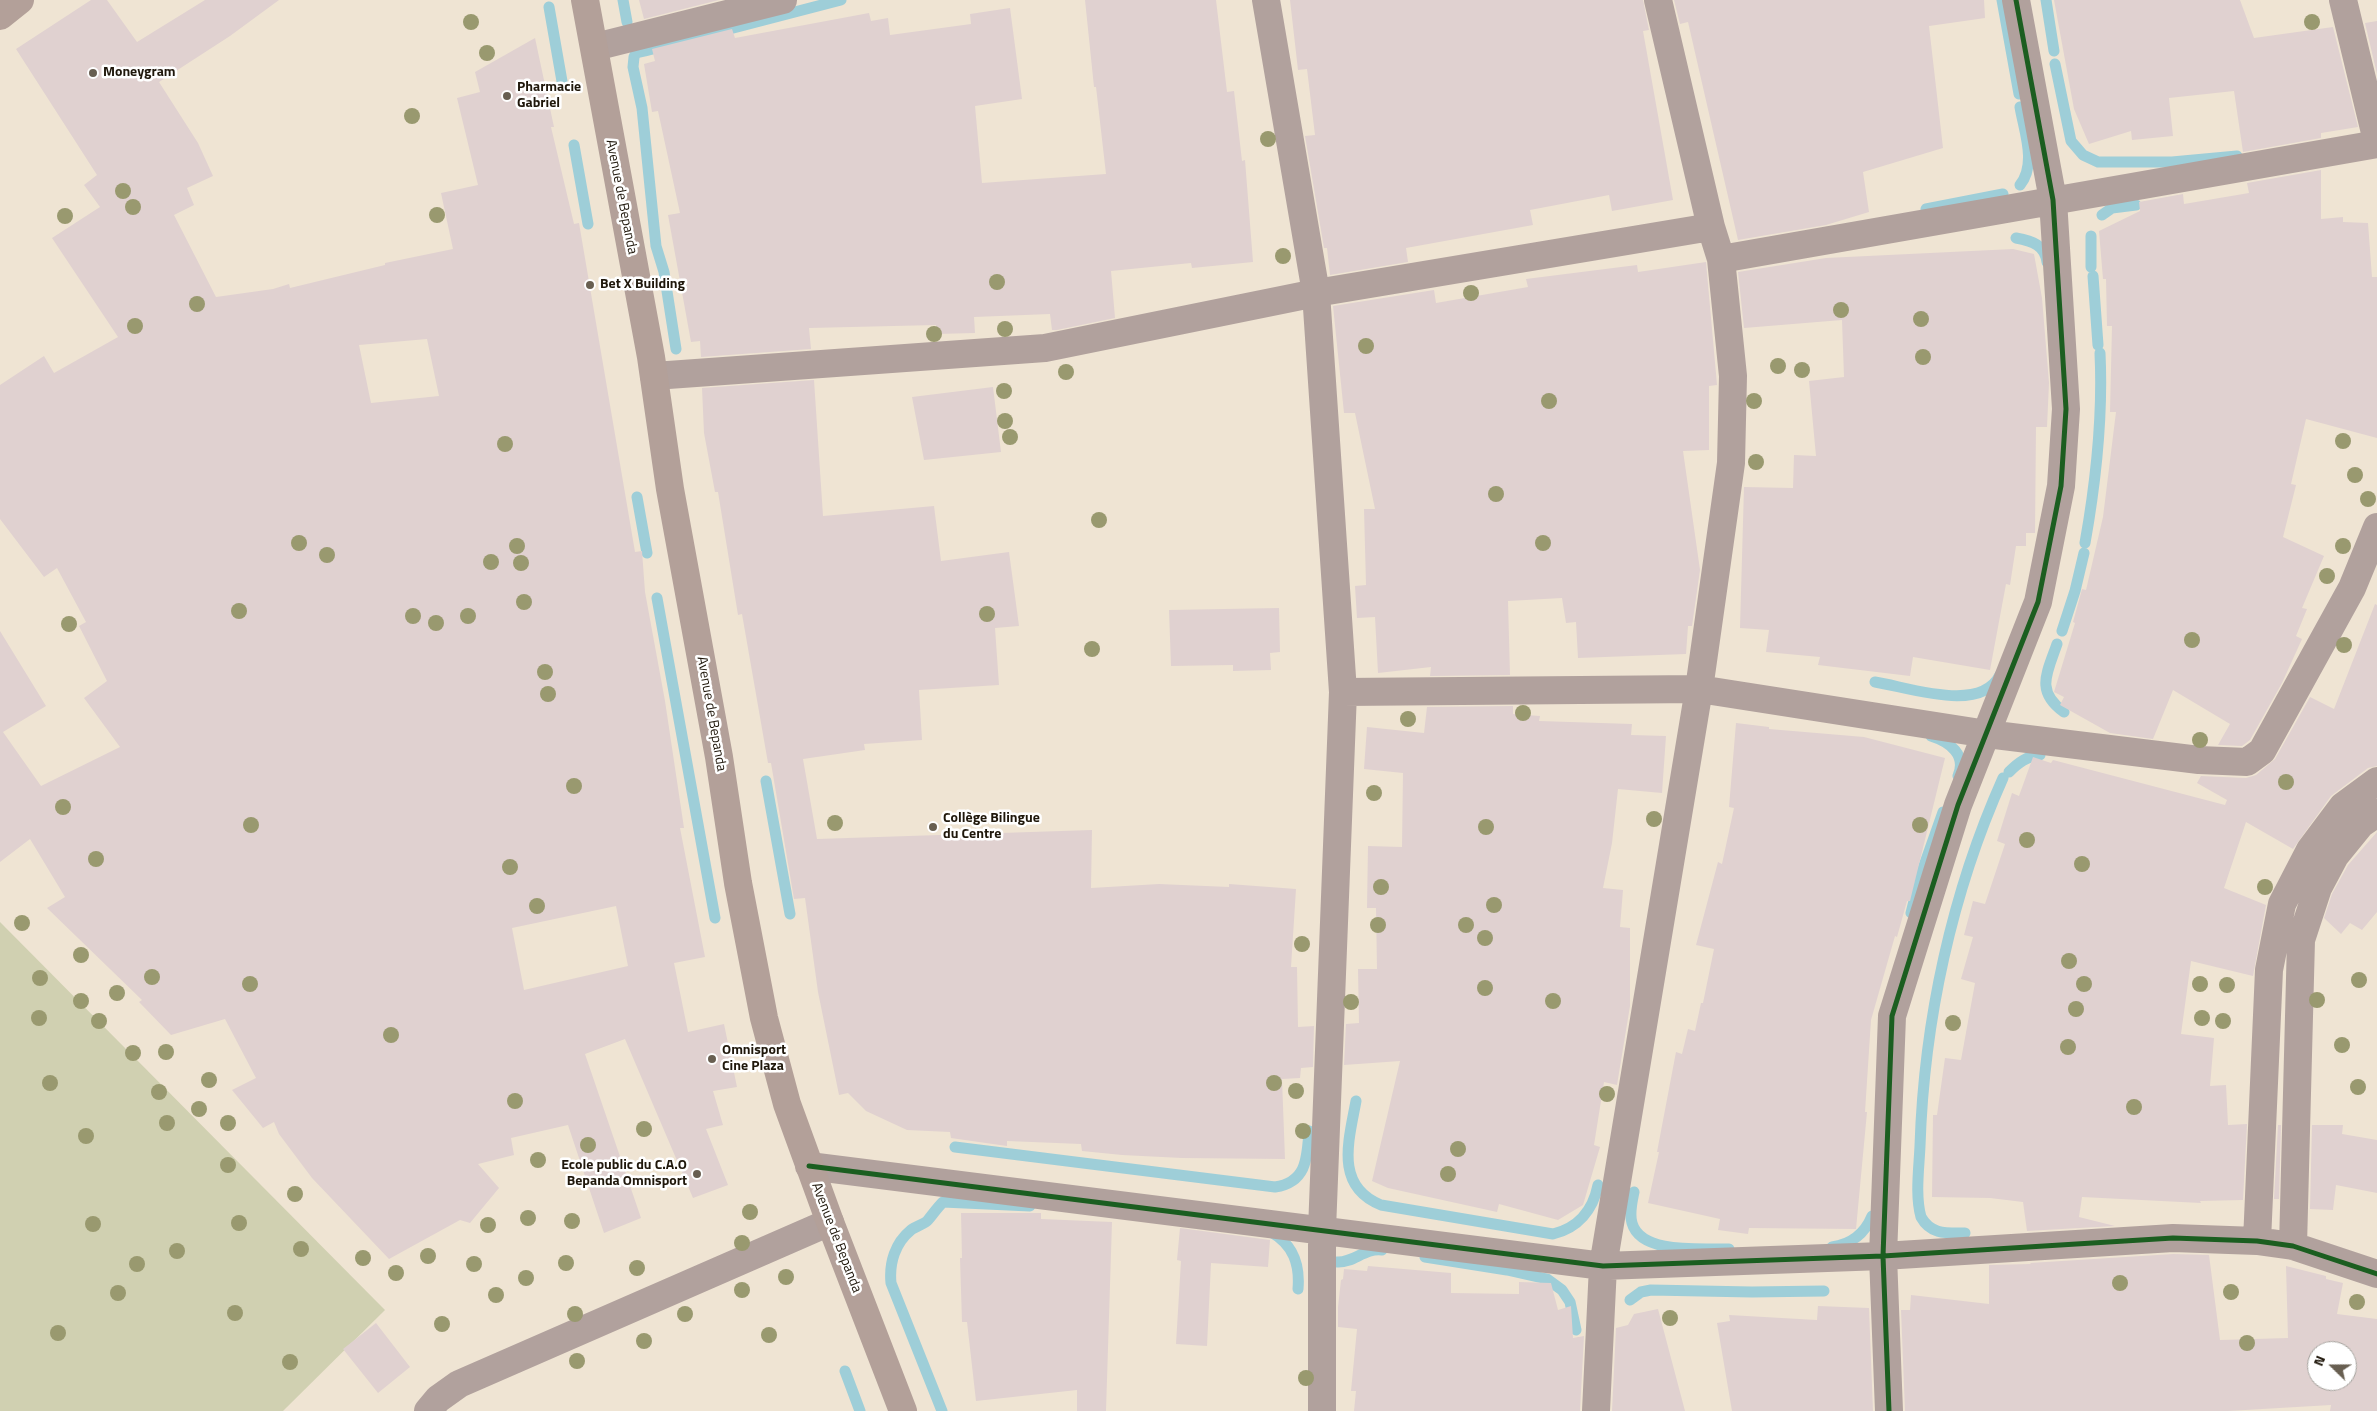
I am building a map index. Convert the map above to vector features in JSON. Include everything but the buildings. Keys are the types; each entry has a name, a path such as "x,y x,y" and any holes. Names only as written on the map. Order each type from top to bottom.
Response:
{"main road":[{"path":"0,16 20,0"},
{"name":"Avenue de Bepanda","path":"586,0 607,125 654,376 670,489 764,1018 787,1104 903,1411"}],"street":[{"path":"595,48 783,0"},
{"path":"1266,0 1316,293 1343,692 1322,1230 1322,1411"},
{"path":"1596,1411 1603,1266 1699,689 1731,463 1733,376 1721,259 1710,227 1658,0"},
{"path":"1889,1411 1883,1256 1892,1016 1958,805 2038,602 2061,486 2066,409 2053,200 2016,0"},
{"path":"1721,259 2377,142 2343,0"},
{"path":"654,376 1045,348 1316,293 1710,227"},
{"path":"1343,692 1699,689 1987,734 2206,760 2248,762 2262,751 2338,614 2352,588 2377,527"},
{"path":"2257,1241 2269,970 2282,904 2310,850 2343,806 2377,780"},
{"path":"2293,1246 2301,940 2318,888 2335,856 2361,824 2377,813"},
{"path":"809,1166 1603,1266 1883,1256 2173,1238 2257,1241 2293,1246 2377,1274"},
{"path":"428,1411 438,1399 459,1384 830,1222"}],"green space":[{"path":"0,922 385,1310 283,1411 0,1411"}],"waterway":[{"path":"623,0 627,22"},
{"path":"676,349 664,272 656,246 642,108 633,67 634,57 636,53 841,0"},
{"path":"2002,0 2019,94"},
{"path":"2046,0 2054,51"},
{"path":"549,7 563,87"},
{"path":"2055,64 2071,141 2083,155 2098,162 2172,162 2237,156"},
{"path":"2020,107 2029,157 2025,177 2020,185"},
{"path":"574,145 588,224"},
{"path":"1926,209 2003,194"},
{"path":"2102,215 2112,208 2136,205"},
{"path":"2091,236 2091,267"},
{"path":"2016,238 2041,248 2047,262"},
{"path":"2093,276 2098,345"},
{"path":"2085,543 2098,448 2101,377 2100,353"},
{"path":"637,497 647,553"},
{"path":"2062,631 2075,591 2084,553"},
{"path":"657,598 715,918"},
{"path":"2057,644 2047,673 2046,689 2049,697 2064,712"},
{"path":"1875,682 1924,692 1961,696 1977,693 1991,687 2000,675"},
{"path":"1931,736 1955,750 1960,762 1958,776"},
{"path":"2009,772 2023,760 2040,755"},
{"path":"1965,1233 1946,1233 1935,1230 1925,1223 1919,1209 1918,1182 1927,1051 1944,958 1955,911 1985,821 2003,778"},
{"path":"766,781 790,914"},
{"path":"1911,913 1920,877 1943,812"},
{"path":"1356,1101 1348,1146 1351,1174 1356,1186 1366,1197 1381,1205 1553,1234 1570,1227 1583,1217 1596,1194 1598,1185"},
{"path":"955,1147 1275,1187 1294,1180 1299,1174 1306,1159 1309,1131"},
{"path":"1634,1192 1631,1211 1632,1223 1638,1233 1647,1240 1674,1248 1729,1249"},
{"path":"942,1411 891,1283 892,1261 897,1247 905,1235 927,1221 943,1202 1030,1206"},
{"path":"1832,1247 1839,1246 1857,1237 1866,1228 1872,1216"},
{"path":"1271,1232 1285,1243 1294,1256 1298,1272 1298,1289"},
{"path":"1337,1262 1343,1262 1370,1251 1382,1250"},
{"path":"1425,1257 1507,1270 1547,1279 1562,1290 1570,1302 1576,1330"},
{"path":"1630,1300 1641,1292 1651,1290 1824,1291"},
{"path":"845,1371 860,1411"}],"cycle path":[{"path":"1889,1411 1883,1256 1892,1016 1958,805 2038,602 2061,486 2066,409 2053,200 2016,0"},
{"path":"809,1166 1603,1266 1883,1256 2173,1238 2257,1241 2293,1246 2377,1274"}],"place":[{"name":"Moneygram","path":"93,73"},
{"name":"Pharmacie Gabriel","path":"507,96"},
{"name":"Bet X Building","path":"590,285"},
{"name":"Collège Bilingue du Centre","path":"933,827"},
{"name":"Omnisport Cine Plaza","path":"712,1059"},
{"name":"Ecole public du C.A.O Bepanda Omnisport","path":"697,1174"}]}
